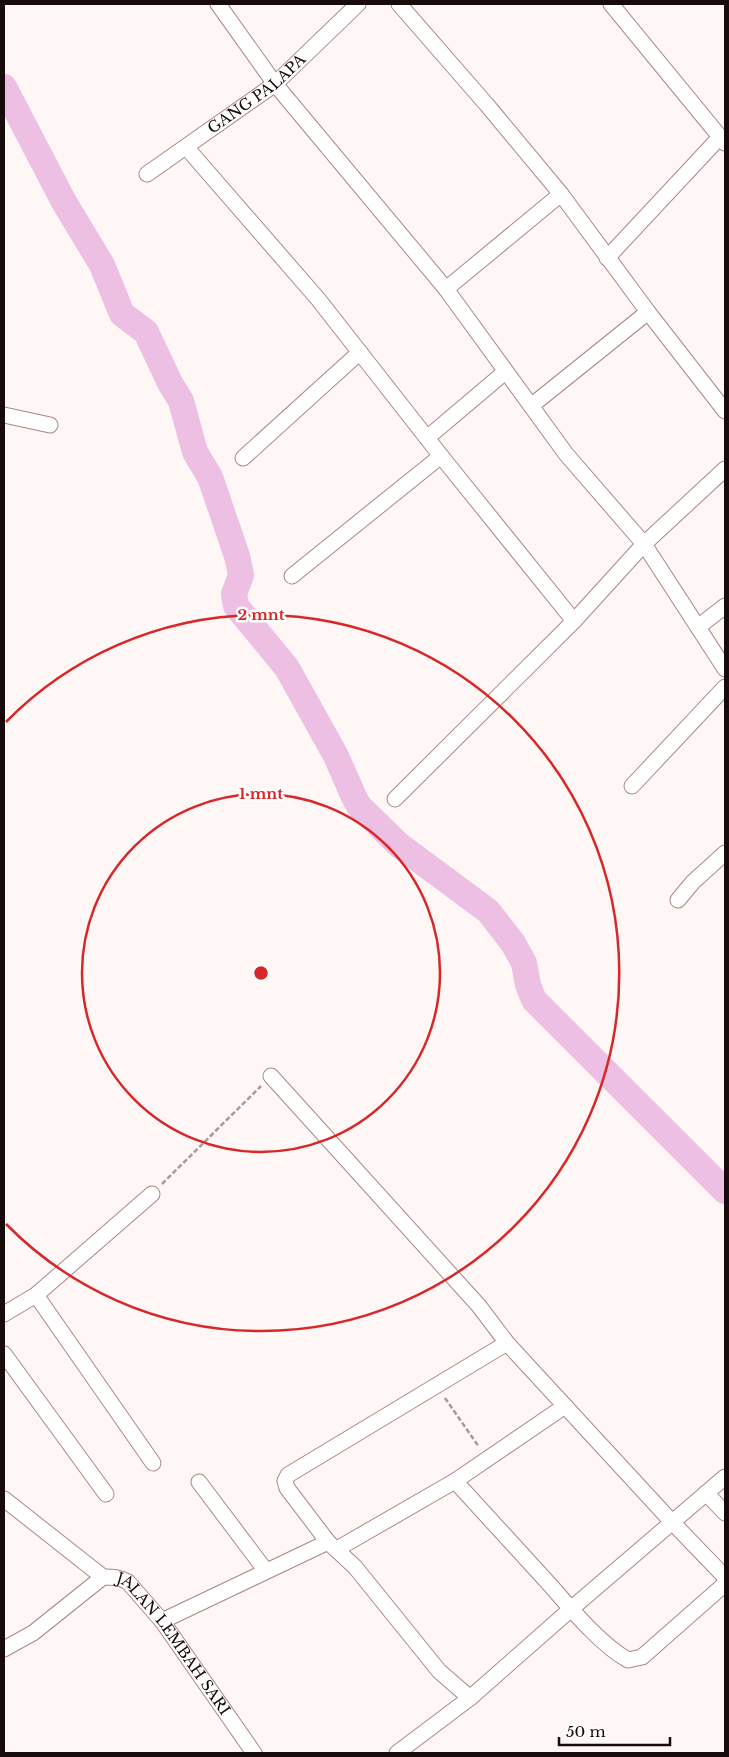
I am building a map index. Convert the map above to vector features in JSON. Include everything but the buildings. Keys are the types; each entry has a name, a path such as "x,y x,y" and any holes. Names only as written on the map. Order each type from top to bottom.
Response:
{"street":[{"path":"218,4 275,84 446,289 566,454 644,544 725,669"},
{"name":"GANG PALAPA","path":"147,174 275,84 358,4"},
{"path":"399,4 561,194 607,258 725,411"},
{"path":"607,258 723,140 611,4"},
{"path":"186,147 318,299 574,621"},
{"path":"446,289 561,194"},
{"path":"531,406 648,312"},
{"path":"243,458 360,352"},
{"path":"427,438 505,372"},
{"path":"4,415 50,425"},
{"path":"292,576 441,456"},
{"path":"396,799 574,621 644,544 725,469"},
{"path":"698,627 725,606"},
{"path":"632,786 725,688"},
{"path":"678,900 693,882 724,859"},
{"path":"271,1076 478,1306 507,1343 725,1577"},
{"path":"4,1314 36,1294 152,1194"},
{"path":"36,1294 153,1463"},
{"path":"470,1698 439,1671 356,1567 312,1523 287,1488 285,1482 288,1476 507,1343"},
{"path":"4,1354 106,1494"},
{"path":"162,1621 266,1572 332,1545 455,1481 565,1406"},
{"path":"397,1753 470,1698 725,1477"},
{"path":"455,1481 596,1635 628,1660 642,1657 725,1584"},
{"path":"199,1482 266,1572"},
{"path":"706,1493 725,1513"},
{"path":"4,1500 103,1577"},
{"name":"JALAN LEMBAH SARI","path":"4,1649 34,1633 103,1577 115,1576 128,1582 162,1621 254,1753"}],"path":[{"path":"152,1194 271,1076"},
{"path":"436,1385 487,1458"}],"waterway":[{"path":"4,87 64,202 102,265 122,314 146,332 170,383 181,401 195,452 210,477 237,556 241,575 234,594 236,606 287,668 336,756 359,806 399,845 488,911 513,943 524,963 528,985 534,1000 725,1191"}]}
